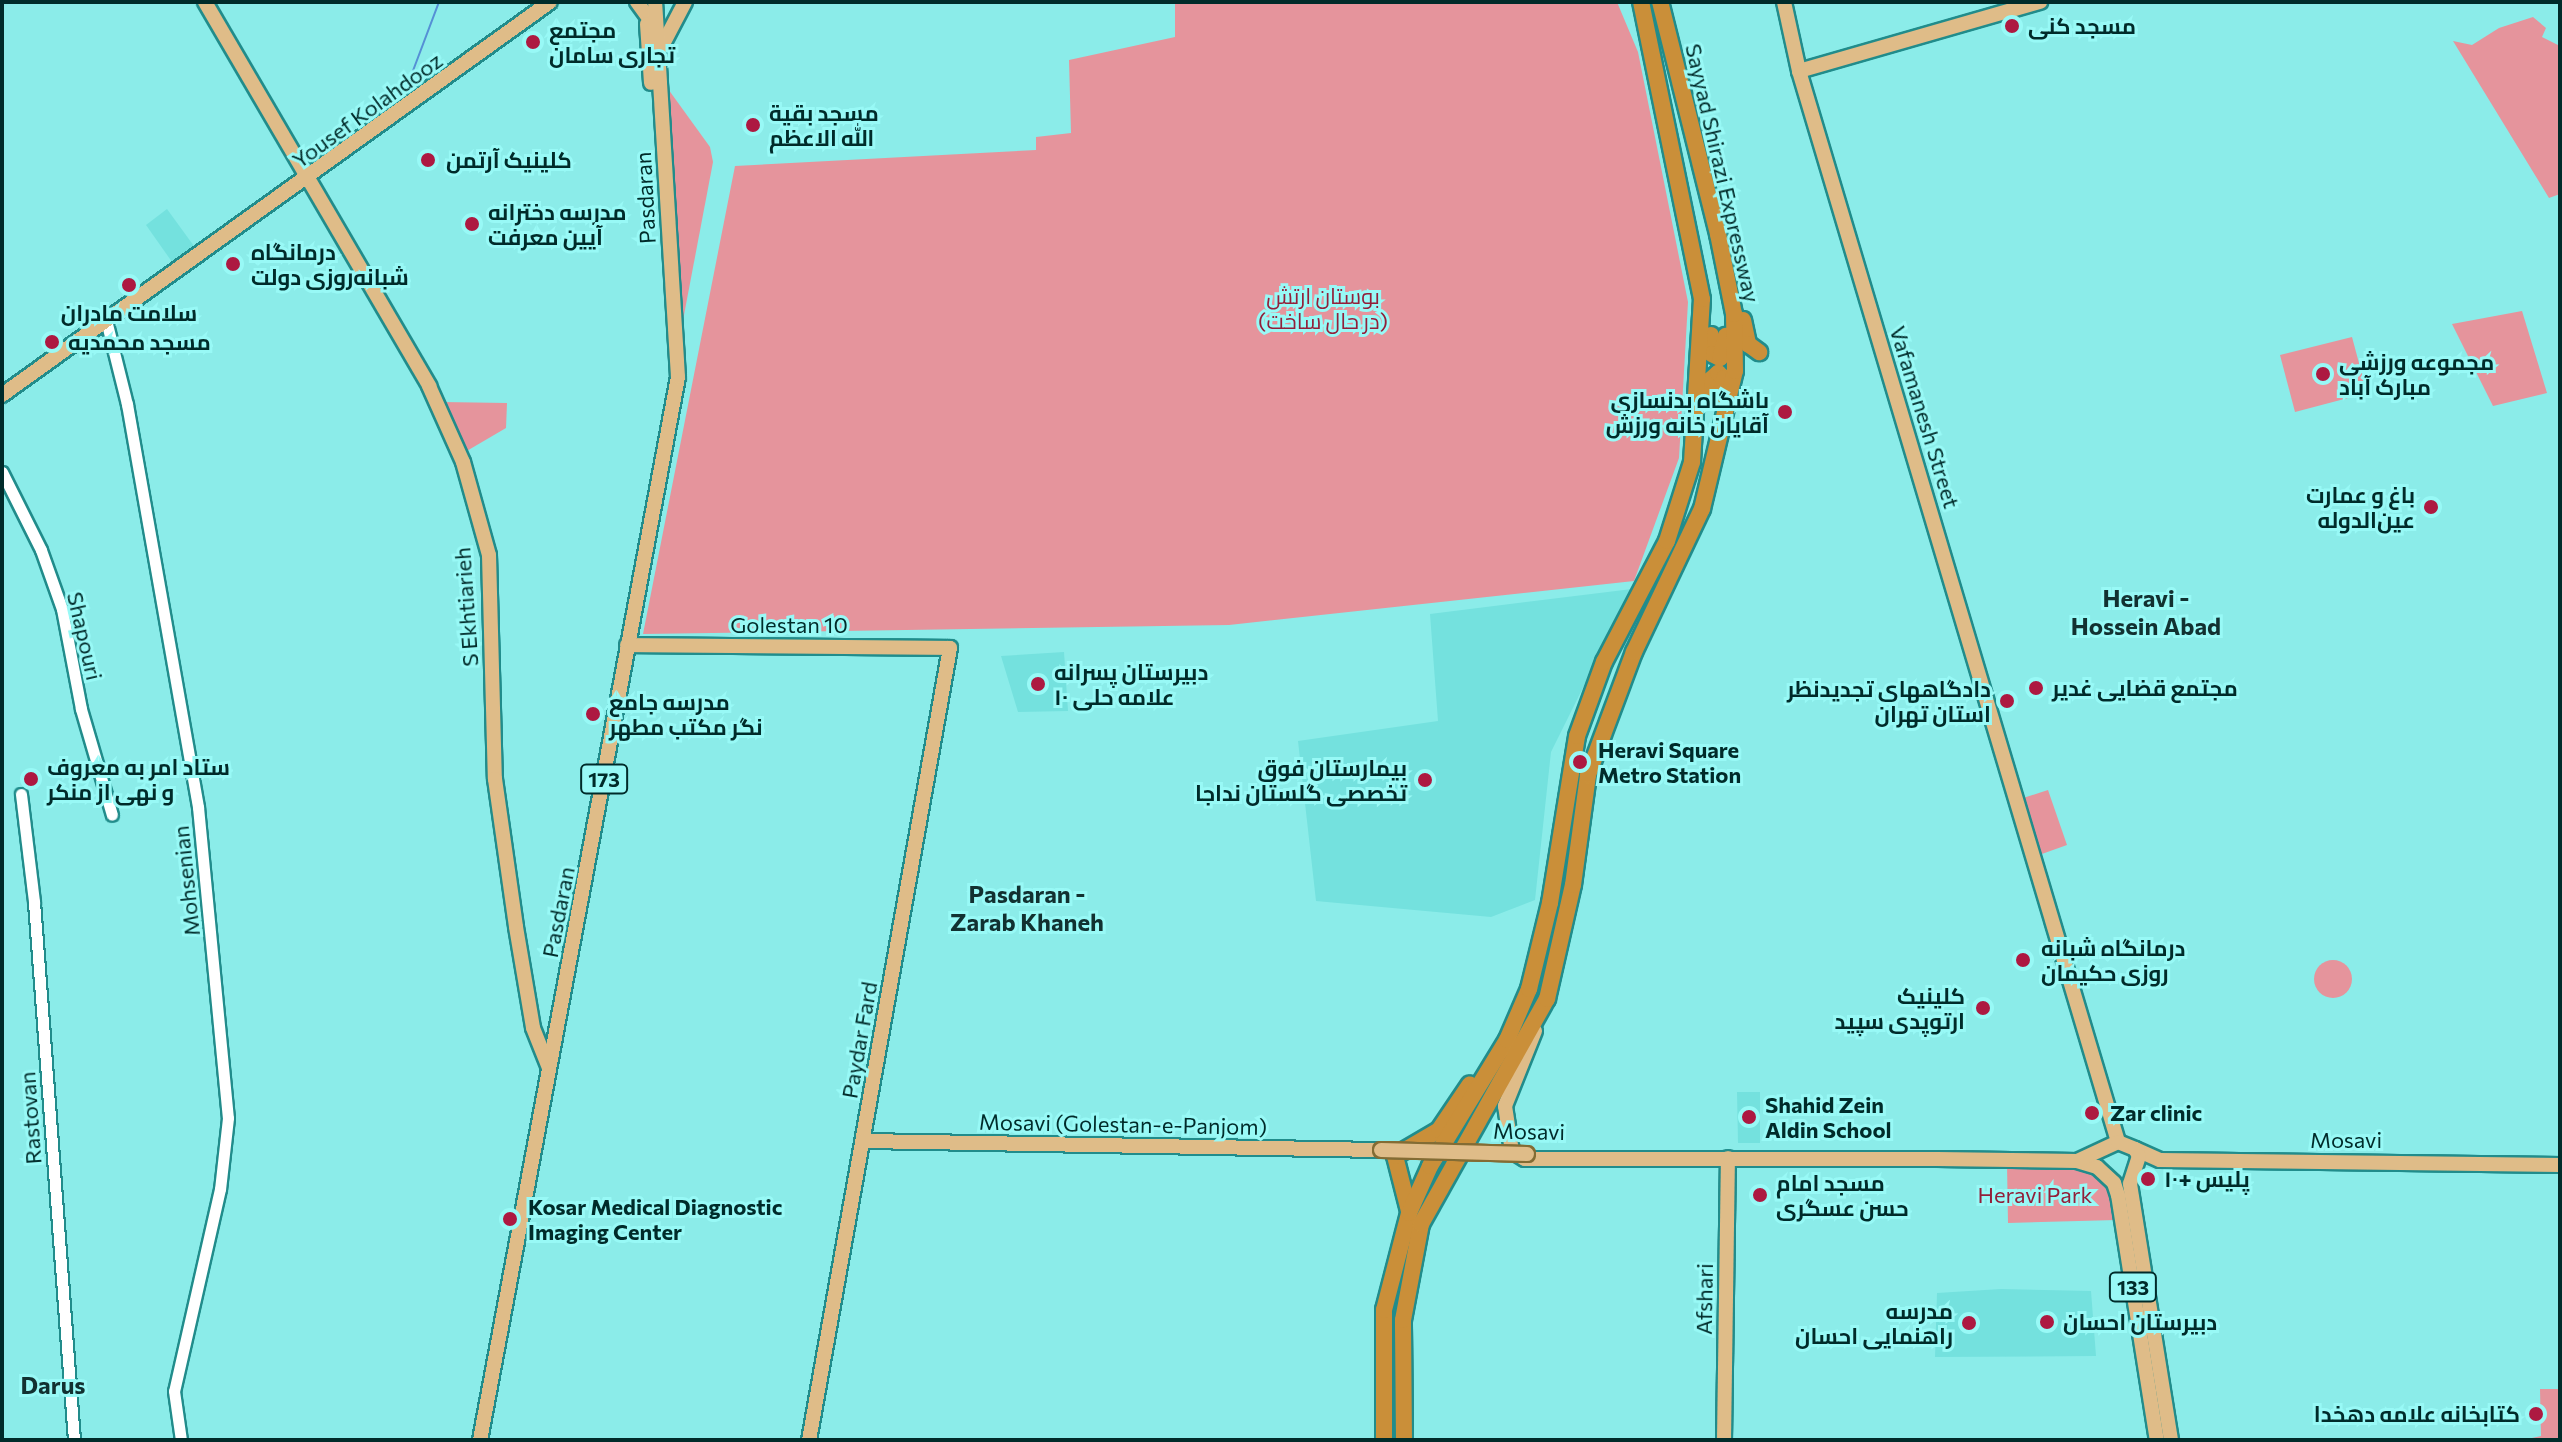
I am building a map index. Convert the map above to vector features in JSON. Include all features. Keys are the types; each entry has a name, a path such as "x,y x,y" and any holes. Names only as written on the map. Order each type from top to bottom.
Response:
{"highway":[{"path":"1631,2 1652,47"},
{"name":"Sayyad Shirazi Expressway","path":"1384,1440 1384,1310 1409,1213 1430,1166 1507,1040 1541,946 1577,736 1604,662 1667,541 1692,462 1702,299 1641,2"},
{"name":"Sayyad Shirazi Expressway","path":"1404,1440 1403,1320 1421,1224 1547,999 1573,885 1588,775 1634,652 1702,509 1735,371 1726,280 1660,2"},
{"path":"1701,165 1715,188 1746,339 1759,352"},
{"path":"1702,299 1711,322 1712,354 1720,358 1726,350 1726,280"},
{"path":"1692,462 1704,434 1710,380 1718,373 1725,383 1718,445"},
{"path":"1409,1213 1395,1156 1439,1130 1507,1040"}],"main road":[{"name":"S Ekhtiarieh","path":"205,2 429,386 463,462 489,555 495,779 533,1028 549,1068"},
{"name":"Yousef Kolahdooz","path":"2,395 433,82 550,2"},
{"name":"Yousef Kolahdooz","path":"433,82 558,2"},
{"path":"637,2 646,9"},
{"name":"Pasdaran","path":"480,1440 678,377 655,2"},
{"path":"660,55 685,2"},
{"name":"Vafamanesh Street","path":"1784,2 1799,71 2028,842 2056,946 2118,1142"},
{"path":"1799,71 2040,2"},
{"name":"Pasdaran","path":"646,9 673,391"},
{"name":"Golestan 10","path":"627,645 950,648"},
{"name":"Paydar Fard","path":"809,1440 950,648"},
{"path":"1526,1157 1512,1151 1505,1106 1547,999"},
{"name":"Mosavi (Golestan-e-Panjom)","path":"864,1141 1381,1150"},
{"path":"2077,1161 2100,1147 2118,1142"},
{"name":"Mosavi","path":"2118,1142 2160,1160 2560,1165"},
{"path":"2097,1167 2100,1147"},
{"name":"133","path":"2135,1149 2140,1164 2130,1184 2157,1392 2157,1440"},
{"name":"Mosavi","path":"1381,1150 1526,1157 2077,1161 2097,1167"},
{"name":"Afshari","path":"1724,1440 1728,1158"},
{"name":"133","path":"2097,1167 2114,1183 2157,1392 2171,1440"}],"street":[{"name":"Mohsenian","path":"106,320 127,404 198,807 228,1118 220,1189 174,1391 181,1440"},
{"name":"Shapouri","path":"2,472 41,550 62,609 98,796 112,815"},
{"name":"Rastovan","path":"21,794 34,902 74,1440"}],"shaded area":[{"path":"167,209 199,253 177,269 146,225"},
{"name":"بیمارستان فوق تخصصی گلستان نداجا","path":"1632,589 1551,752 1535,900 1491,917 1316,901 1298,741 1438,721 1430,614"},
{"name":"دبیرستان پسرانه علامه حلی ۱۰","path":"1064,652 1068,711 1018,712 1001,656"},
{"name":"Shahid Zein Aldin School","path":"1737,1092 1760,1092 1760,1143 1738,1143"},
{"path":"2001,1289 2091,1291 2096,1356 1935,1357 1937,1293"}],"green space":[{"name":"بوستان ارتش (در حال ساخت)","path":"1175,2 1617,2 1638,52 1688,302 1679,458 1634,581 1229,625 643,634 735,166 1036,150 1036,137 1071,133 1069,60 1175,37"},
{"path":"2533,17 2546,28 2542,37 2560,46 2560,194 2549,198 2453,41 2472,45 2499,28"},
{"path":"663,82 710,147 713,162 680,336"},
{"path":"2522,311 2547,393 2493,406 2452,324"},
{"name":"مجموعه ورزشی مبارک آباد","path":"2352,337 2367,393 2295,412 2280,355"},
{"path":"442,402 507,403 506,428 465,452"},
{"path":"2048,790 2067,845 2039,855 2020,799"},
{"path":"2333,960 2346,966 2352,979 2346,992 2333,998 2320,992 2314,979 2320,966"},
{"name":"Heravi Park","path":"2007,1164 2083,1168 2111,1187 2116,1220 2008,1223"},
{"path":"2540,1389 2560,1389 2560,1440 2523,1440 2541,1436"}],"waterway":[{"path":"411,76 439,2"}],"place":[{"name":"مسجد کنی","path":"2012,26"},
{"name":"مجتمع تجاری سامان","path":"533,42"},
{"name":"مسجد بقیة الله الاعظم","path":"753,125"},
{"name":"کلینیک آرتمن","path":"428,160"},
{"name":"مدرسه دخترانه آیین معرفت","path":"472,224"},
{"name":"درمانگاه شبانه‌روزی دولت","path":"233,264"},
{"name":"سلامت مادران","path":"129,285"},
{"name":"مسجد محمدیه","path":"52,342"},
{"name":"مجموعه ورزشی مبارک آباد","path":"2323,374"},
{"name":"باشگاه بدنسازی آقایان خانه ورزش","path":"1785,412"},
{"name":"باغ و عمارت عین‌الدوله","path":"2431,507"},
{"name":"دبیرستان پسرانه علامه حلی ۱۰","path":"1038,684"},
{"name":"مجتمع قضایی غدیر","path":"2036,688"},
{"name":"دادگاههای تجدیدنظر استان تهران","path":"2007,701"},
{"name":"مدرسه جامع نگر مکتب مطهر","path":"593,714"},
{"name":"Heravi Square Metro Station","path":"1580,762"},
{"name":"ستاد امر به معروف و نهی از منکر","path":"31,779"},
{"name":"بیمارستان فوق تخصصی گلستان نداجا","path":"1425,780"},
{"name":"درمانگاه شبانه روزی حکیمان","path":"2023,960"},
{"name":"کلینیک ارتوپدی سپید","path":"1983,1008"},
{"name":"Zar clinic","path":"2092,1113"},
{"name":"Shahid Zein Aldin School","path":"1749,1117"},
{"name":"پلیس +۱۰","path":"2148,1179"},
{"name":"مسجد امام حسن عسگری","path":"1760,1195"},
{"name":"Kosar Medical Diagnostic Imaging Center","path":"510,1219"},
{"name":"دبیرستان احسان","path":"2047,1322"},
{"name":"مدرسه راهنمایی احسان","path":"1969,1323"},
{"name":"کتابخانه علامه دهخدا","path":"2536,1414"}],"district":[{"name":"Heravi - Hossein Abad","path":"2146,612"},
{"name":"Pasdaran - Zarab Khaneh","path":"1027,908"},
{"name":"Darus","path":"53,1385"}]}
